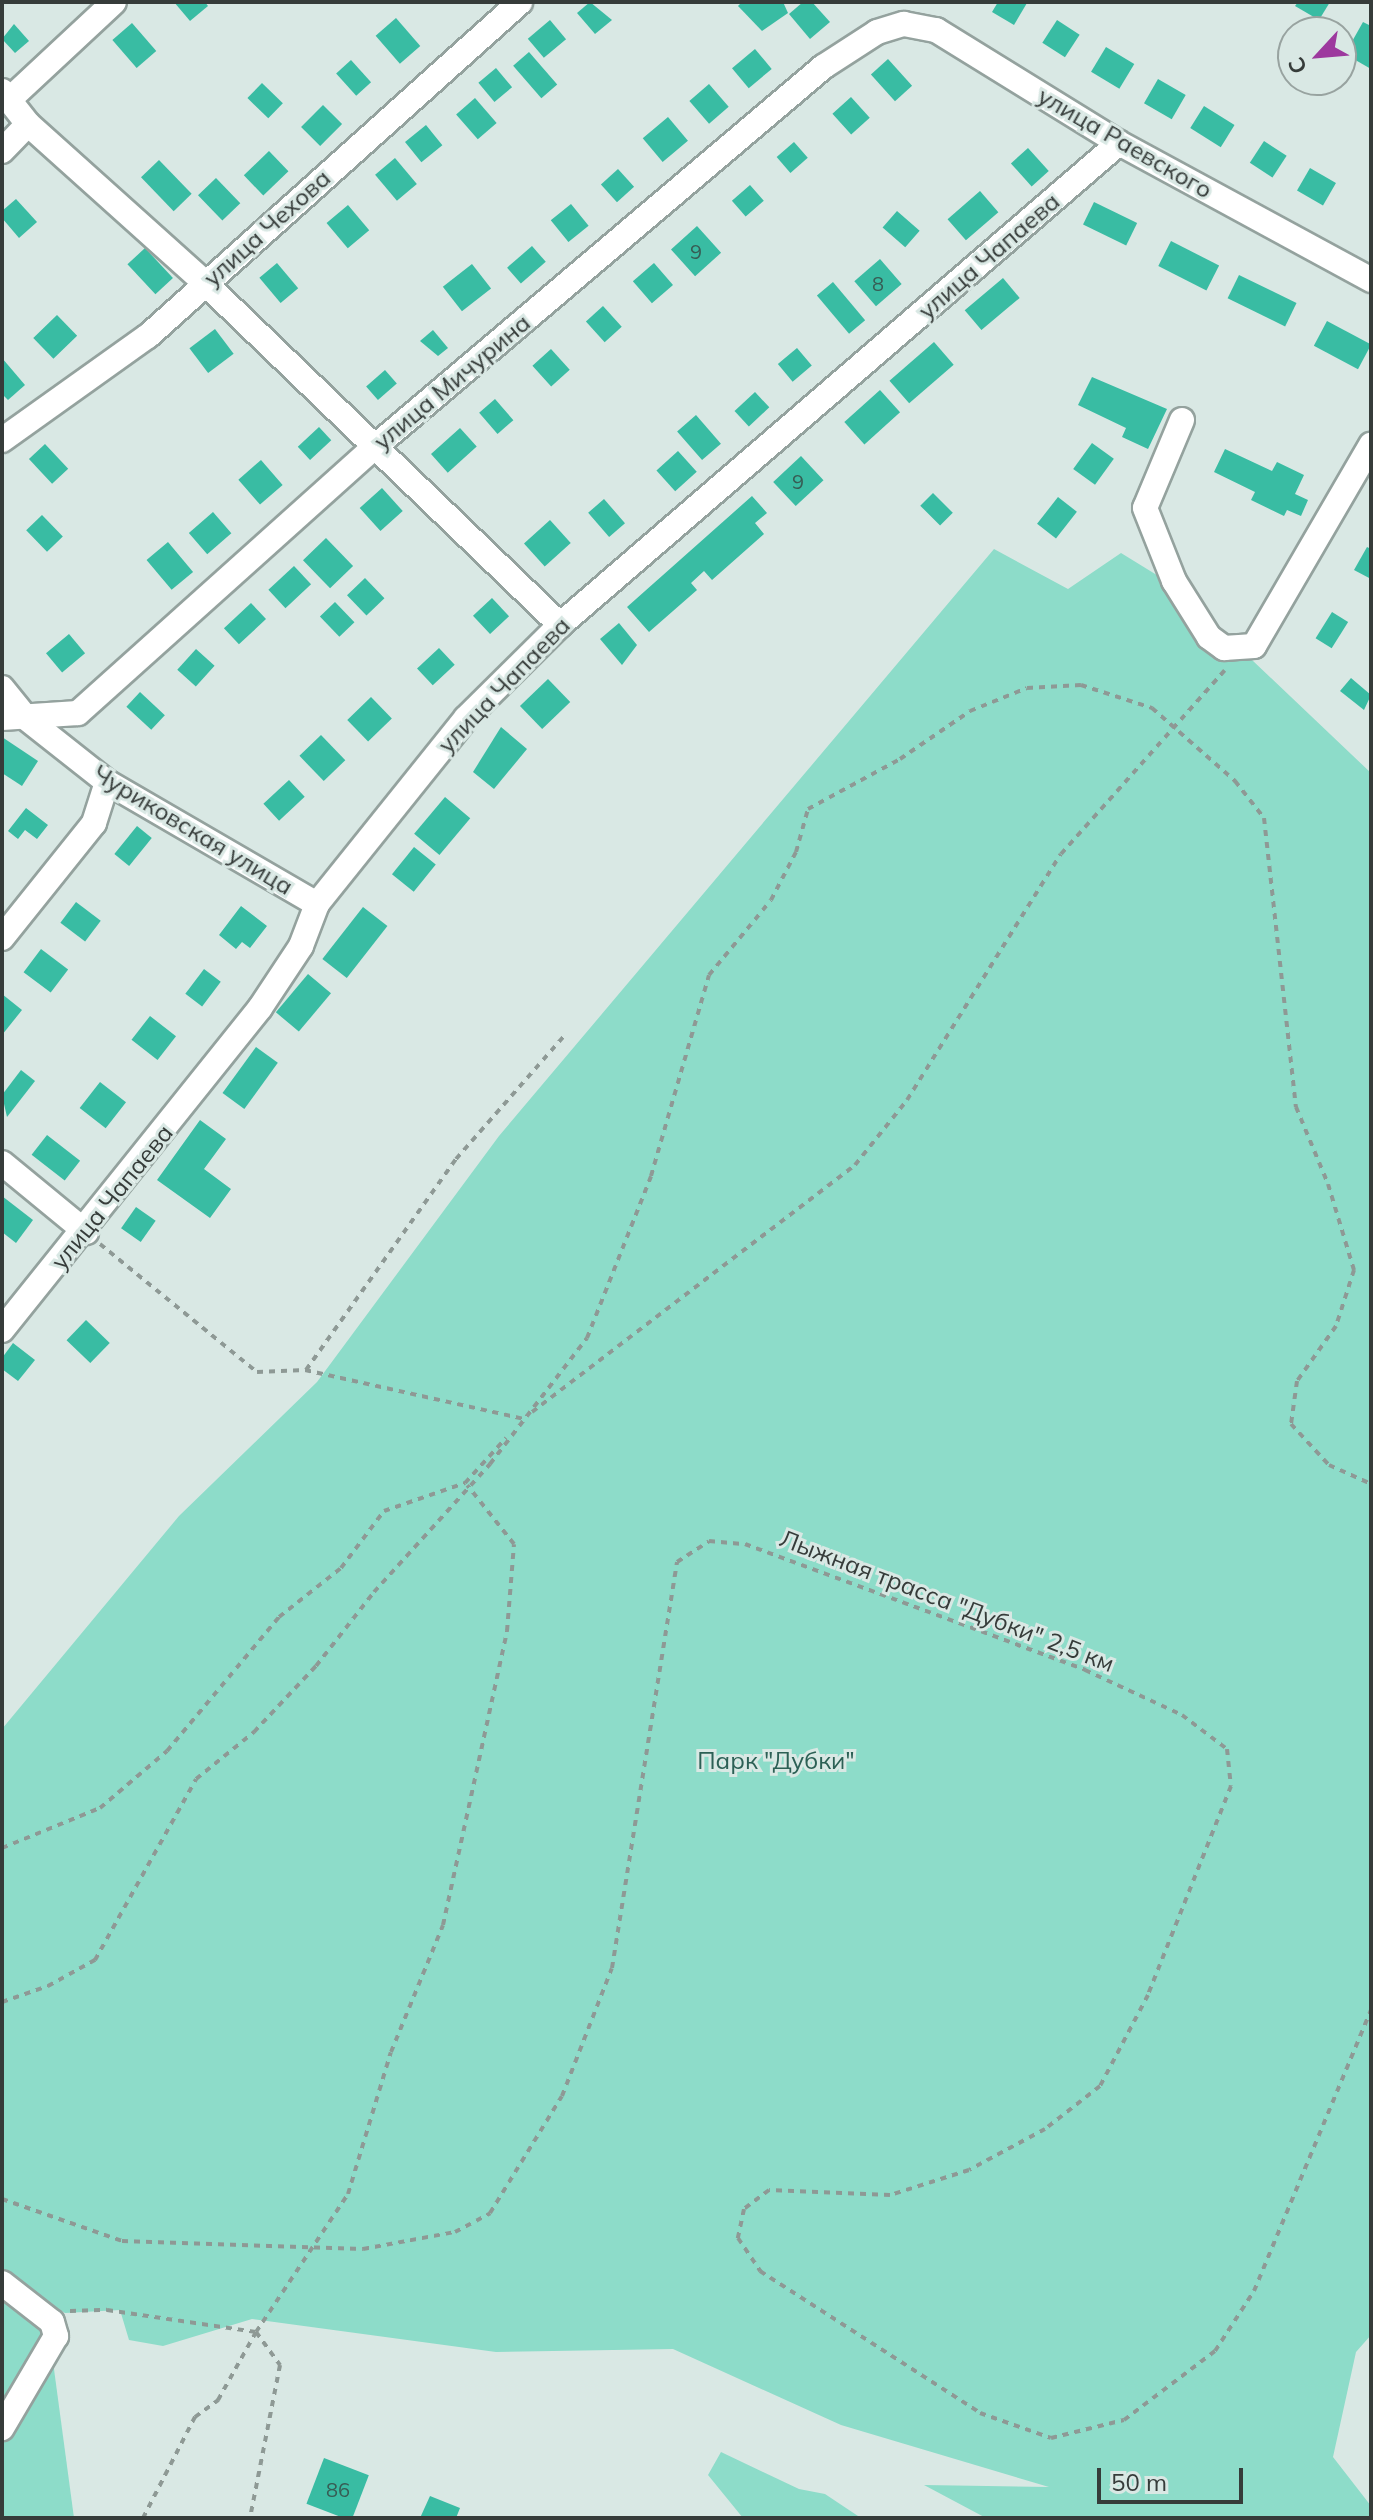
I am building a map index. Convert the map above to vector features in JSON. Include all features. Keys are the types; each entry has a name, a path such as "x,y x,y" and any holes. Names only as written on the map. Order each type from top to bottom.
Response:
{"street":[{"path":"114,2 6,95 28,124 205,283 377,445 560,625"},
{"name":"улица Чехова","path":"2,440 148,336 520,2"},
{"name":"улица Раевского","path":"877,32 904,24 936,30 1119,143 1371,280"},
{"name":"улица Мичурина","path":"14,718 78,713 377,445 823,67 877,32"},
{"path":"2,151 28,124"},
{"name":"улица Чапаева","path":"2,1330 86,1232 260,1008 301,946 317,904 466,718 560,625 1119,143"},
{"path":"1182,420 1145,508 1174,581 1209,637 1224,648 1254,646 1371,445"},
{"name":"Чуриковская улица","path":"2,688 14,718 107,782 317,904"},
{"path":"2,938 94,823 107,782"},
{"path":"2,1163 86,1232"},
{"path":"2,2283 52,2322 56,2336 2,2428"}],"path":[{"path":"86,1232 257,1372 305,1370 525,1418 855,1165 907,1100 1061,854 1225,669 1254,646"},
{"path":"2,2002 48,1986 95,1960 196,1779 254,1732 316,1666 374,1592 525,1418 587,1338 651,1176 709,975 771,900 796,852 808,809 900,759 970,711 1027,688 1081,685 1152,708 1235,781 1264,818 1296,1107 1328,1184 1354,1270 1336,1326 1297,1381 1291,1424 1329,1465 1371,1484"},
{"path":"305,1370 456,1159 566,1034"},
{"path":"2,1848 100,1808 167,1751 279,1617 341,1568 384,1511 467,1485"},
{"path":"143,2518 195,2417 218,2400 256,2332 348,2194 391,2052 443,1925 507,1631 514,1544 467,1485"},
{"name":"Лыжная трасса \"Дубки\" 2,5 км","path":"2,2199 122,2241 363,2249 455,2232 490,2213 562,2096 612,1968 677,1562 709,1541 745,1544 978,1626 1099,1676 1182,1715 1227,1749 1231,1786 1148,1995 1100,2086 1045,2129 956,2175 890,2195 769,2190 744,2209 738,2238 760,2271 980,2413 1051,2438 1124,2420 1215,2351 1254,2291 1371,2010"},
{"path":"65,2311 107,2310 256,2332 280,2365 250,2518"}],"green space":[{"name":"Парк \"Дубки\"","path":"994,549 1068,589 1121,553 1173,585 1371,773 1371,2335 1356,2352 1333,2457 1371,2506 1371,2518 986,2518 924,2485 1049,2487 841,2425 673,2349 496,2352 252,2319 163,2346 129,2340 120,2310 65,2313 2,2273 2,1729 179,1516 317,1382 499,1136"},
{"path":"2,2289 49,2332 74,2518 2,2518"},
{"path":"721,2452 799,2489 825,2494 861,2518 743,2518 708,2475"}],"building":[{"path":"174,2 205,2 208,6 190,21"},
{"path":"590,2 612,20 595,34 577,13"},
{"path":"742,2 783,2 788,13 762,31 738,6"},
{"path":"803,2 812,2 830,22 810,39 789,14"},
{"path":"998,2 1027,3 1014,25 992,12"},
{"path":"1298,2 1330,2 1321,16 1312,16 1295,6"},
{"path":"396,18 420,46 400,64 376,36"},
{"path":"550,20 566,39 544,58 528,39"},
{"path":"1057,20 1080,35 1065,57 1042,43"},
{"path":"1363,22 1371,26 1371,69 1357,61 1357,33"},
{"path":"132,23 156,51 137,68 112,40"},
{"path":"14,24 29,41 15,53 2,39"},
{"path":"1106,47 1134,64 1119,89 1091,72"},
{"path":"755,49 772,69 749,88 732,68"},
{"path":"529,52 557,84 541,98 513,66"},
{"path":"888,59 912,86 895,101 871,74"},
{"path":"351,60 371,82 356,96 336,73"},
{"path":"496,68 512,87 494,102 478,83"},
{"path":"1158,79 1186,95 1172,119 1144,103"},
{"path":"262,83 283,103 268,118 247,98"},
{"path":"709,84 729,107 709,124 689,101"},
{"path":"851,97 870,118 851,135 832,114"},
{"path":"475,98 497,123 478,139 456,114"},
{"path":"323,105 342,124 320,146 301,127"},
{"path":"1204,106 1235,125 1221,147 1190,128"},
{"path":"668,117 688,141 663,162 643,138"},
{"path":"426,125 442,145 421,162 405,142"},
{"path":"1264,141 1287,156 1272,178 1250,163"},
{"path":"794,142 808,158 790,173 777,157"},
{"path":"1028,148 1049,171 1032,186 1011,163"},
{"path":"269,151 288,171 263,195 244,175"},
{"path":"395,158 417,184 397,201 375,175"},
{"path":"159,160 192,194 174,211 141,177"},
{"path":"1310,168 1336,183 1323,206 1297,191"},
{"path":"618,169 634,187 617,202 601,184"},
{"path":"216,178 240,203 222,221 198,195"},
{"path":"750,185 764,201 746,217 732,201"},
{"path":"980,191 998,212 966,240 948,219"},
{"path":"16,199 37,222 19,238 2,218 2,211"},
{"path":"1094,202 1137,223 1126,246 1083,224"},
{"path":"571,204 589,226 568,242 551,220"},
{"path":"348,205 369,230 348,248 327,223"},
{"path":"897,211 920,231 905,247 883,228"},
{"path":"697,226 721,253 695,276 671,249"},
{"path":"1171,241 1219,266 1206,290 1158,266"},
{"path":"532,246 546,262 521,283 507,268"},
{"path":"145,248 173,278 155,294 127,264"},
{"path":"880,259 902,284 876,306 854,281"},
{"path":"277,263 298,288 281,303 259,278"},
{"path":"654,263 673,285 652,303 633,281"},
{"path":"472,264 491,288 462,311 443,287"},
{"path":"1239,275 1297,303 1285,326 1228,298"},
{"path":"1003,278 1020,298 981,330 965,310"},
{"path":"833,282 865,320 849,334 817,295"},
{"path":"603,306 622,327 605,342 586,321"},
{"path":"57,315 77,336 53,359 33,338"},
{"path":"1327,321 1371,344 1358,369 1314,346"},
{"path":"215,329 234,354 208,373 189,348"},
{"path":"433,330 448,348 438,356 420,341"},
{"path":"934,342 954,365 909,403 889,381"},
{"path":"797,348 812,366 793,382 778,364"},
{"path":"551,349 570,370 551,387 532,366"},
{"path":"2,358 25,385 8,400 2,394"},
{"path":"385,370 397,384 378,400 366,386"},
{"path":"1092,377 1167,409 1148,449 1122,437 1126,428 1078,405"},
{"path":"880,390 900,412 864,444 844,422"},
{"path":"755,392 769,407 749,426 735,411"},
{"path":"495,399 513,420 498,434 479,413"},
{"path":"696,415 721,444 702,460 677,431"},
{"path":"319,427 331,440 310,460 298,447"},
{"path":"460,428 477,447 448,473 431,454"},
{"path":"1092,443 1114,459 1095,485 1073,469"},
{"path":"45,444 68,469 52,484 29,459"},
{"path":"1225,449 1272,471 1277,462 1304,475 1295,494 1308,500 1301,516 1287,510 1284,516 1251,500 1255,492 1214,472"},
{"path":"678,451 697,472 675,491 656,470"},
{"path":"801,456 824,480 796,506 773,482"},
{"path":"261,460 283,485 260,505 238,480"},
{"path":"382,488 403,511 380,531 360,508"},
{"path":"933,493 953,513 940,526 920,506"},
{"path":"752,496 767,513 755,523 764,534 712,580 704,571 691,583 697,590 649,632 627,607"},
{"path":"1058,497 1077,512 1056,539 1037,524"},
{"path":"604,499 625,523 609,537 588,513"},
{"path":"213,512 231,533 207,554 189,533"},
{"path":"42,515 63,537 47,552 26,530"},
{"path":"550,520 571,543 545,566 524,543"},
{"path":"326,538 353,566 330,588 303,560"},
{"path":"168,542 193,572 172,590 147,560"},
{"path":"1367,547 1371,549 1371,579 1354,570"},
{"path":"294,566 311,584 285,608 268,590"},
{"path":"365,578 384,598 366,616 347,595"},
{"path":"492,598 509,616 490,634 473,616"},
{"path":"335,602 354,622 339,637 320,617"},
{"path":"251,603 266,619 239,644 224,628"},
{"path":"1332,612 1348,622 1332,648 1316,638"},
{"path":"619,623 637,645 622,665 600,639"},
{"path":"69,634 85,653 62,672 46,653"},
{"path":"439,648 455,665 433,685 417,668"},
{"path":"196,649 215,666 196,687 177,670"},
{"path":"1351,678 1371,695 1364,710 1340,691"},
{"path":"548,679 570,702 542,729 520,706"},
{"path":"140,692 165,715 151,730 126,707"},
{"path":"371,697 392,719 368,742 347,720"},
{"path":"501,727 527,749 494,789 473,772"},
{"path":"321,735 345,760 324,781 299,756"},
{"path":"2,737 38,761 22,786 2,773"},
{"path":"289,780 305,797 279,821 263,804"},
{"path":"445,797 470,818 439,855 414,834"},
{"path":"26,808 48,825 37,839 25,830 18,839 8,831"},
{"path":"137,826 152,838 129,866 114,854"},
{"path":"414,847 436,865 414,892 392,874"},
{"path":"76,902 101,921 85,941 60,923"},
{"path":"241,906 267,926 250,948 242,942 236,949 219,935"},
{"path":"363,907 387,926 347,978 322,959"},
{"path":"41,949 68,969 51,993 24,972"},
{"path":"204,969 221,982 202,1006 185,994"},
{"path":"308,974 331,993 299,1032 276,1012"},
{"path":"2,994 22,1010 2,1035"},
{"path":"150,1016 176,1036 158,1060 132,1040"},
{"path":"256,1047 278,1063 244,1109 222,1093"},
{"path":"21,1070 35,1081 7,1117 2,1095"},
{"path":"100,1082 126,1102 106,1128 80,1108"},
{"path":"200,1120 226,1139 204,1169 231,1189 210,1218 157,1180"},
{"path":"47,1135 80,1161 65,1181 32,1155"},
{"path":"2,1196 33,1220 16,1243 2,1232"},
{"path":"136,1207 156,1221 141,1242 121,1228"},
{"path":"86,1320 110,1343 90,1363 67,1340"},
{"path":"13,1343 35,1360 18,1381 2,1369 2,1358"},
{"path":"324,2458 369,2475 352,2518 344,2518 306,2504"},
{"path":"430,2496 460,2508 456,2518 420,2518"}]}
